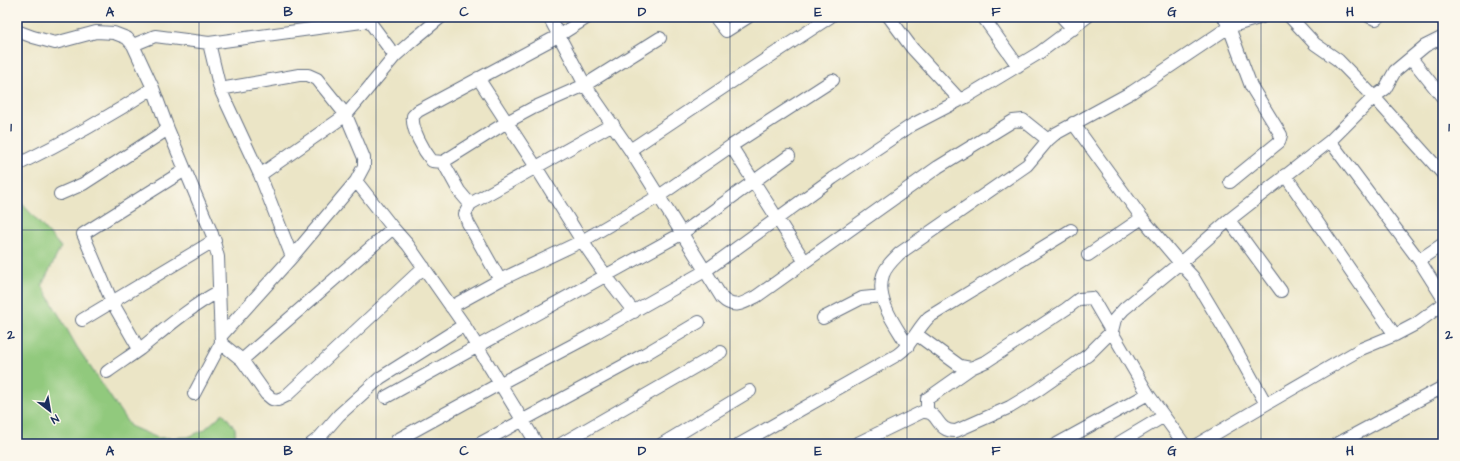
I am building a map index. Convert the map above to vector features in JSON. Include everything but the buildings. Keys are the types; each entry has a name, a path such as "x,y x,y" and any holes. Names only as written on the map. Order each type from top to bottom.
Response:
{"street":[{"path":"260,175 346,115 396,56 441,17"},
{"path":"549,17 585,85 630,150 722,298 728,304 734,305 745,302 757,296 938,167 1013,121 1022,120 1048,140"},
{"path":"588,17 558,36 418,111 413,116 413,127 432,161 443,162 506,122 533,108 585,85 660,38"},
{"path":"715,17 726,31 748,17"},
{"path":"630,150 830,17"},
{"path":"888,17 912,48 960,100"},
{"path":"983,17 1018,66"},
{"path":"1062,17 1072,29"},
{"path":"397,440 634,312 705,271 833,178 912,125 960,100 1018,66 1039,53 1087,17"},
{"path":"908,346 891,318 880,289 883,275 889,264 900,253 1027,165 1054,134 1132,92 1227,22 1262,17"},
{"path":"1290,17 1315,44 1338,60 1374,97 1443,174"},
{"path":"1370,17 1380,17"},
{"path":"133,45 155,36 209,43 369,21 396,56"},
{"path":"1227,22 1251,86 1281,135 1279,142 1230,182"},
{"path":"17,31 55,43 96,32 114,33 127,38 133,45 153,88 168,129 214,240 218,256 218,292 221,339 242,360 266,394 272,399 278,400 286,396 424,267"},
{"path":"856,444 922,412 931,413 948,432 956,431 1010,407 1038,390 1088,355 1112,331 1115,319 1124,310 1229,220 1330,141 1384,89 1395,71 1425,46 1443,37"},
{"path":"209,43 220,89 260,175 292,257"},
{"path":"1411,58 1443,98"},
{"path":"194,394 221,339 356,181 364,166 364,158 361,149 346,115 317,79 308,75 299,75 220,89"},
{"path":"478,78 582,241 606,276 634,312"},
{"path":"451,307 500,280 582,241 659,196 731,146 833,80"},
{"path":"17,165 109,117 153,88"},
{"path":"1073,123 1142,218 1193,277 1226,332 1266,404"},
{"path":"500,280 465,214 470,204 613,124"},
{"path":"60,194 83,184 168,129"},
{"path":"1330,141 1418,260 1443,298"},
{"path":"731,146 805,262"},
{"path":"386,397 682,234 789,156"},
{"path":"443,162 459,191 470,204"},
{"path":"139,350 112,302 83,234 185,170"},
{"path":"1285,176 1395,335"},
{"path":"356,181 408,245 464,324 537,444"},
{"path":"1088,255 1142,218"},
{"path":"1229,220 1281,290"},
{"path":"242,360 393,228"},
{"path":"740,444 897,355 908,346 921,324 929,317 1071,230"},
{"path":"82,320 214,240"},
{"path":"1418,260 1443,244"},
{"path":"106,372 139,350 182,315 206,298 218,292"},
{"path":"822,318 862,298 882,296"},
{"path":"927,412 927,399 970,368 987,362 1079,299 1092,298 1148,394 1184,444"},
{"path":"1198,444 1361,349 1395,335 1416,324 1443,304"},
{"path":"479,444 645,354 699,322"},
{"path":"311,444 380,378 464,324"},
{"path":"916,334 960,366 970,368"},
{"path":"561,444 721,352"},
{"path":"1338,444 1443,387"},
{"path":"662,444 750,391"},
{"path":"1057,444 1148,394"},
{"path":"1117,444 1164,416"}],"green space":[{"path":"17,198 61,247 42,285 77,347 130,426 158,438 188,437 204,430 223,413 235,428 236,444 17,444"}]}
